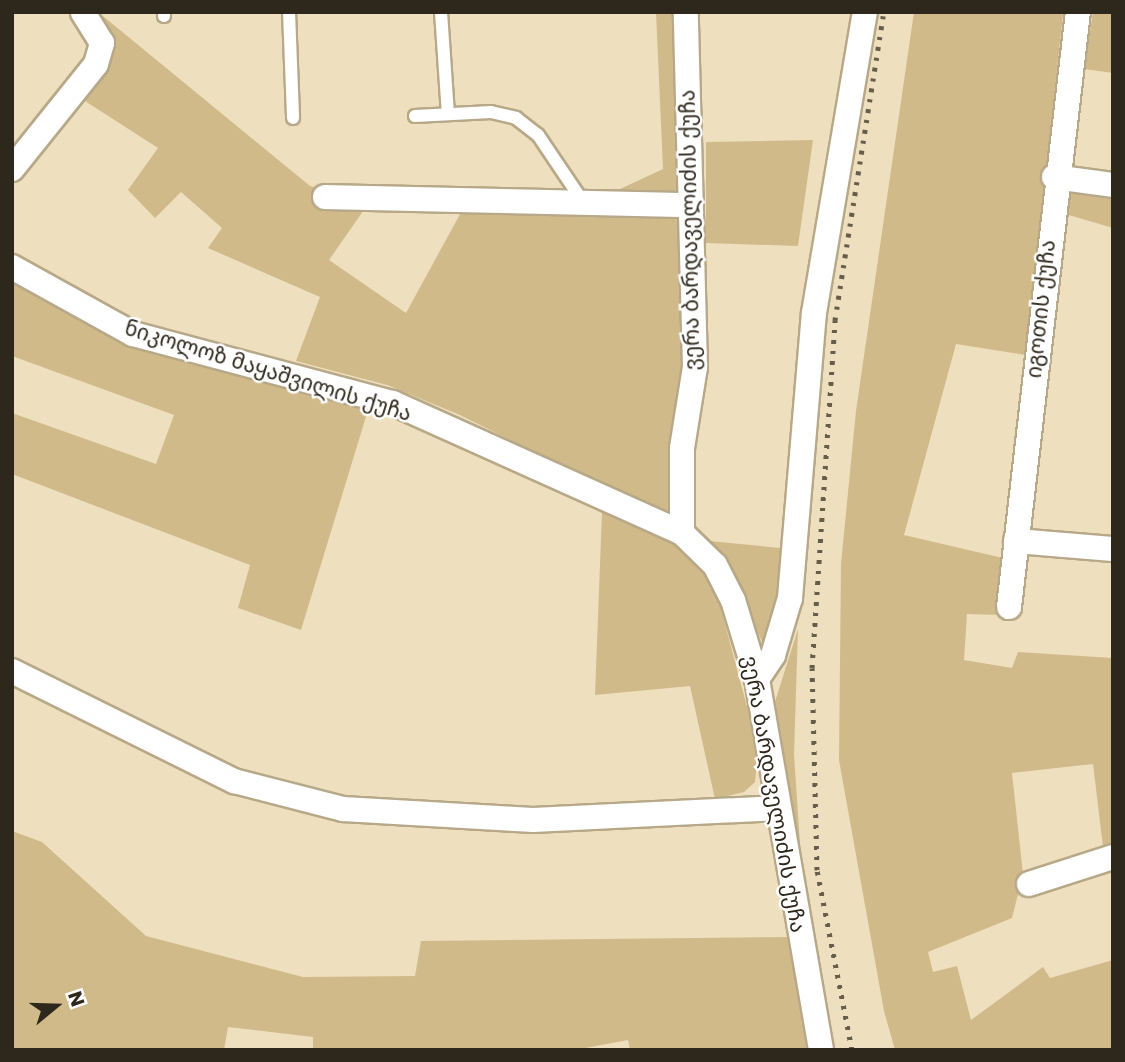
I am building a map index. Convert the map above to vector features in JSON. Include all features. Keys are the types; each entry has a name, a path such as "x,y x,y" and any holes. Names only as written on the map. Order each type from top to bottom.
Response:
{"street":[{"path":"12,169 96,64 102,43 83,12"},
{"name":"ვერა ბარდაველიძის ქუჩა","path":"686,12 695,367 682,448 682,533 715,565 733,600 757,679 775,808 821,1050"},
{"path":"757,679 773,656 790,598 814,313 865,12"},
{"name":"იგოთის ქუჩა","path":"1009,607 1055,177 1078,12"},
{"path":"1055,177 1113,185"},
{"path":"326,197 691,205"},
{"name":"ნიკოლოზ მაყაშვილის ქუჩა","path":"12,267 133,334 393,404 682,533"},
{"path":"1016,541 1113,549"},
{"path":"12,671 234,781 343,809 533,820 775,808"},
{"path":"1029,884 1113,857"}],"lane":[{"path":"289,12 293,118"},
{"path":"441,12 447,114"},
{"path":"415,116 447,114 516,118 538,135 583,203"}],"shaded area":[{"path":"98,12 310,186 368,204 329,260 406,313 465,205 678,217 687,368 671,514 661,515 460,415 387,385 296,361 320,297 208,248 222,228 181,192 155,218 128,190 158,148 85,101 112,34"},
{"path":"656,12 676,12 679,189 669,198 605,196 663,169"},
{"path":"914,12 1063,14 1026,355 956,344 904,535 1007,559 1002,615 967,614 964,660 1012,668 1018,652 1113,658 1113,853 1104,855 1093,764 1012,773 1023,874 1012,918 928,952 933,972 957,966 971,1020 1043,967 1050,978 1113,960 1113,1050 895,1050 884,1011 839,760 841,564 856,411"},
{"path":"1093,12 1113,12 1113,73 1084,69"},
{"path":"813,140 798,246 706,243 706,142"},
{"path":"1065,190 1113,190 1113,228 1062,213"},
{"path":"12,278 127,344 368,410 301,630 238,608 250,565 12,474 12,413 156,464 174,415 12,356"},
{"path":"602,512 672,541 701,566 717,594 758,748 755,782 744,792 715,799 690,686 595,695"},
{"path":"709,541 791,549 764,646 726,562"},
{"path":"798,629 794,754 804,904 774,705"},
{"path":"12,831 42,842 146,936 303,977 415,976 421,941 789,937 810,1050 630,1050 628,1040 575,1050 313,1050 313,1037 228,1027 224,1050 12,1050"}],"railway":[{"path":"852,1050 817,870 812,668 835,320 884,12"}]}
